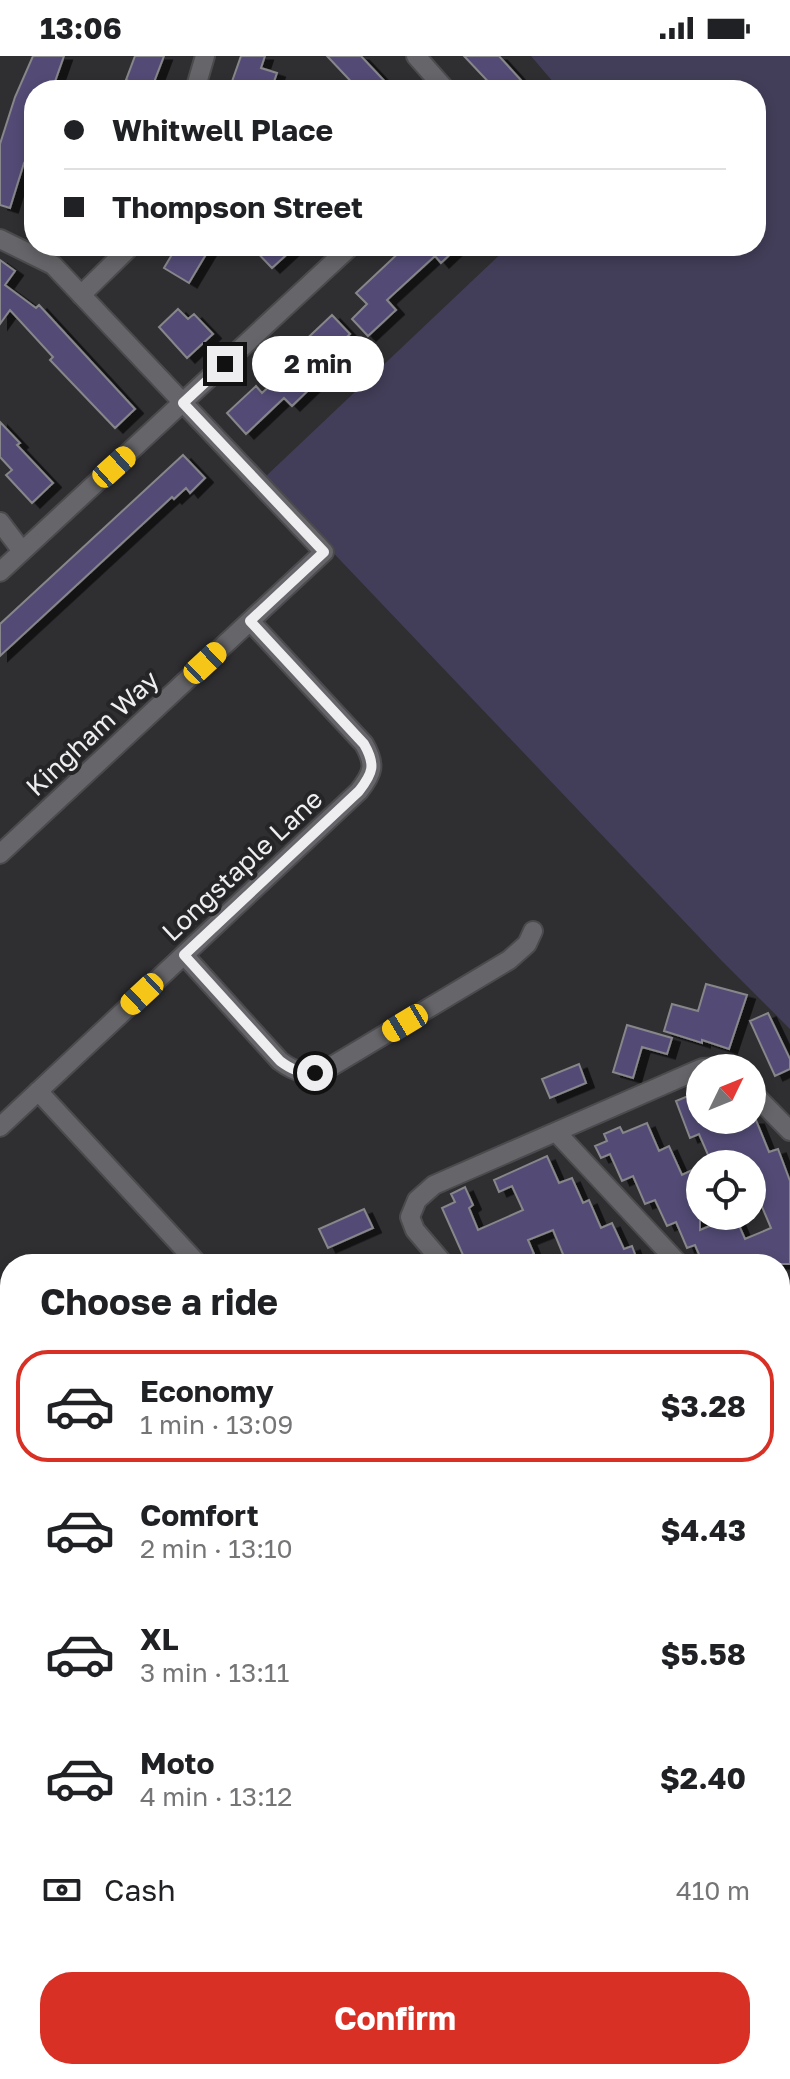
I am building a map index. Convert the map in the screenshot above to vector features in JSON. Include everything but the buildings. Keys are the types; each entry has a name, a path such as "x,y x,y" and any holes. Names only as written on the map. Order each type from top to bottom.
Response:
{"street":[{"path":"198,80 205,56"},
{"path":"416,56 437,80"},
{"path":"0,239 24,251"},
{"path":"35,256 53,265 183,403"},
{"path":"81,295 121,256"},
{"path":"0,572 340,256"},
{"name":"Kingham Way","path":"0,854 324,552 183,403"},
{"path":"0,522 22,551"},
{"name":"Longstaple Lane","path":"0,1127 359,791 367,780 372,769 371,756 364,744 250,621"},
{"path":"184,955 280,1061 302,1073 315,1073 327,1069 509,960 527,944 533,931"},
{"path":"435,1254 415,1230 410,1217 417,1200 434,1185 686,1076"},
{"path":"38,1091 189,1254"},
{"path":"766,1106 790,1131"},
{"path":"557,1133 670,1254"}],"shaded area":[{"path":"531,56 790,56 790,1029 263,479 498,256 766,256 766,80 551,80"}],"route":[{"path":"225,364 183,403 324,552 250,621 364,744 371,756 372,769 359,791 184,955 280,1061 302,1073 315,1073"}]}
